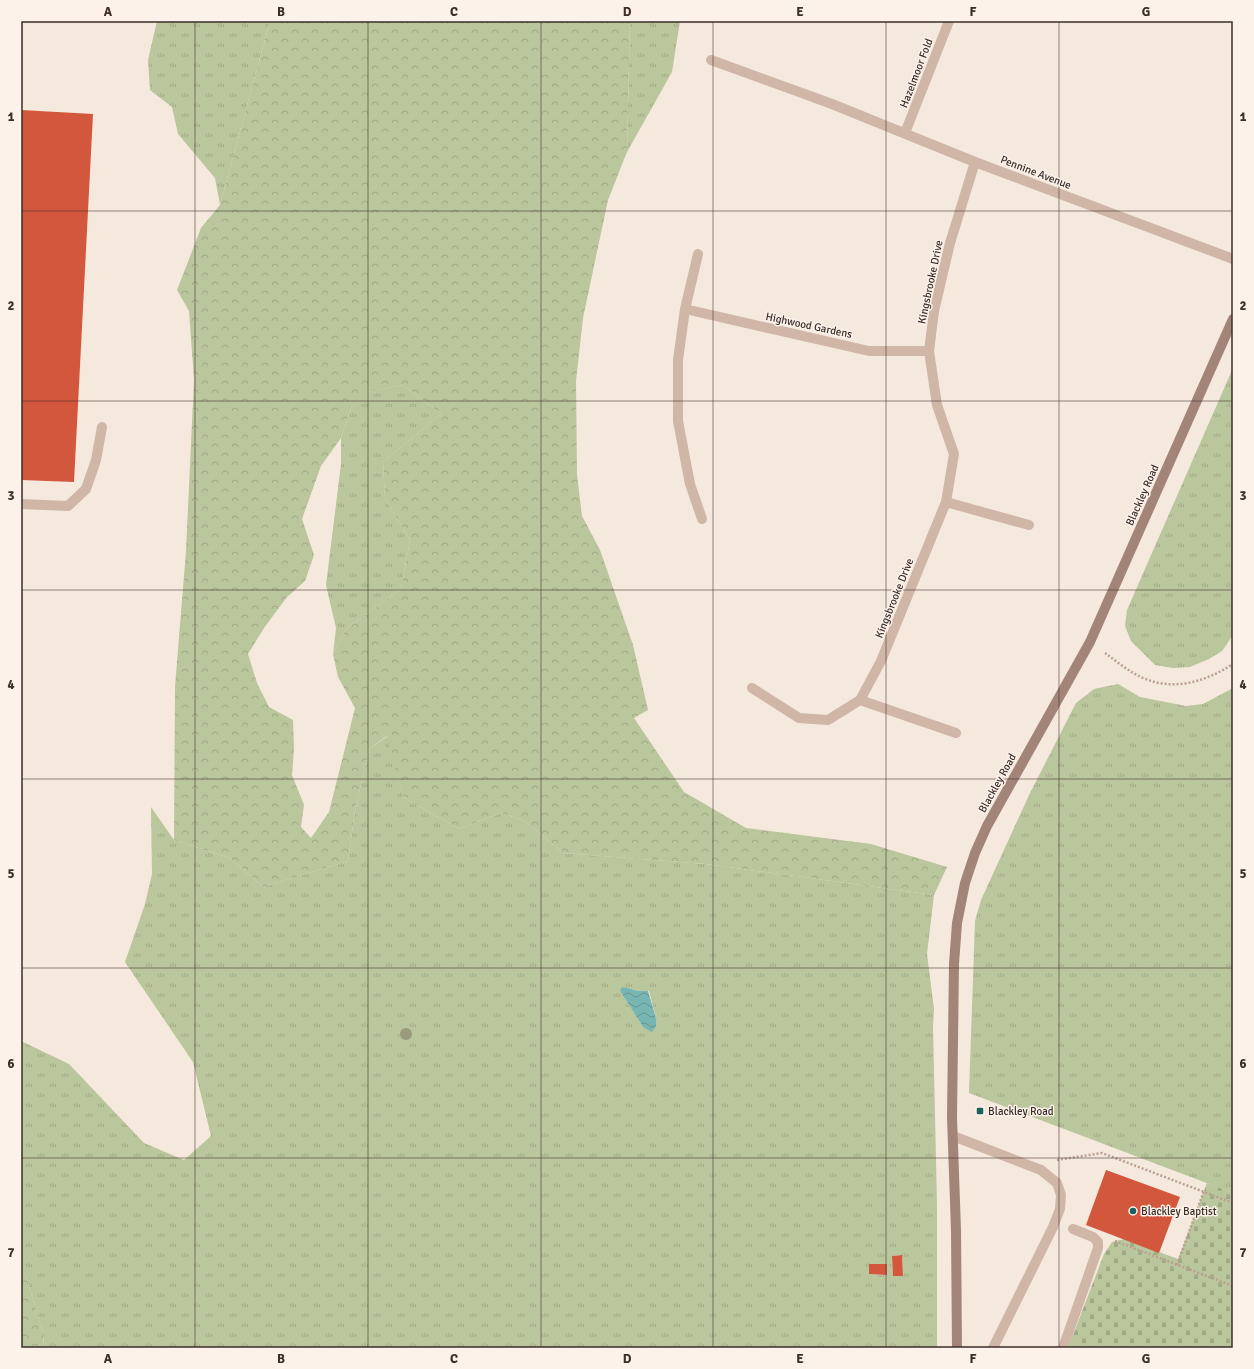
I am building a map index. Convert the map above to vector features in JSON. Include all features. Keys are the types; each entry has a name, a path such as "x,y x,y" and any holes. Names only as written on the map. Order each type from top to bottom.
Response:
{"street":[{"name":"Hazelmoor Fold","path":"905,133 949,21"},
{"name":"Pennine Avenue","path":"711,60 832,104 975,162 1233,260"},
{"name":"Kingsbrooke Drive","path":"752,688 799,718 828,720 860,700 881,661 946,502 954,454 937,405 930,351 934,311 950,243 975,162"},
{"path":"698,254 685,309 678,360 678,421 690,484 702,518"},
{"name":"Highwood Gardens","path":"685,309 869,351 930,351"},
{"name":"Blackley Road","path":"957,1348 952,1060 954,964 957,923 965,883 975,853 987,826 1090,642 1233,319"},
{"path":"21,504 68,506 86,489 96,460 102,427"},
{"path":"946,502 1029,525"},
{"path":"860,700 956,733"},
{"path":"953,1136 1041,1170 1057,1184 1061,1195 1060,1210 1053,1227 993,1348"},
{"path":"1063,1348 1098,1248 1098,1242 1093,1237 1073,1229"}],"path":[{"path":"1090,642 1141,677 1166,685 1186,684 1224,670 1233,664"},
{"path":"1030,1166 1102,1152 1233,1202"},
{"path":"1177,1265 1204,1191"},
{"path":"1098,1242 1107,1238 1233,1286"}],"green space":[{"path":"157,21 270,21 220,205 215,178 178,134 172,107 150,90 148,60"},
{"path":"270,21 630,21 627,152 608,200 583,318 576,381 577,475 582,516 600,550 633,645 648,710 634,718 684,792 746,828 871,844 947,867 934,895 706,864 563,853 525,821 501,813 459,829 403,797 387,736 369,749 355,811 348,861 263,887 230,858 174,840 175,687 186,551 194,380 189,311 177,290 201,228 220,205","holes":["403,385 441,414 383,462 385,498 410,540 401,589 346,629 333,654 338,677 355,708 329,812 311,838 301,827 304,805 292,775 294,748 293,720 269,707 257,683 248,654 264,628 287,597 305,581 314,555 302,519 321,466 341,438 351,408 367,392"]},
{"path":"630,21 680,21 672,72 627,152"},
{"path":"1233,368 1233,635 1222,651 1209,659 1190,667 1173,668 1155,665 1131,641 1125,626 1127,610"},
{"path":"403,385 441,414 383,462 385,498 410,540 401,589 346,629 333,654 336,628 326,585 341,464 341,438 351,408 366,392"},
{"path":"1118,684 1140,697 1186,706 1203,704 1233,688 1233,1193 969,1093 975,921 981,900 1030,793 1076,703 1094,689"},
{"path":"388,736 403,797 459,829 501,813 525,821 563,853 706,864 934,895 927,954 934,1009 933,1026 937,1205 937,1348 44,1348 43,1332 26,1277 21,1269 21,1041 69,1064 144,1143 184,1160 211,1136 193,1062 125,962 145,904 152,874 151,807 174,840 230,858 263,887 348,861 355,811 369,749","holes":["625,987 638,991 649,991 656,1018 643,1027 620,991","902,1255 903,1276 893,1276 892,1256","869,1264 887,1264 887,1275 869,1274"]},
{"path":"1207,1183 1233,1193 1233,1348 1068,1348 1104,1254 1112,1242 1124,1239 1178,1259"},
{"path":"21,1269 26,1277 43,1332 44,1348 21,1348"}],"water":[{"path":"625,987 638,991 648,991 656,1018 656,1026 652,1032 643,1027 620,991 621,988"}],"building":[{"path":"21,110 93,114 74,482 21,480"},
{"name":"Blackley Baptist","path":"1106,1170 1180,1197 1159,1253 1086,1225"},
{"path":"902,1255 903,1276 893,1276 892,1256"},
{"path":"869,1264 887,1264 887,1275 869,1274"}],"place":[{"name":"Blackley Road","path":"980,1111"},
{"name":"Blackley Baptist","path":"1133,1211"}]}
